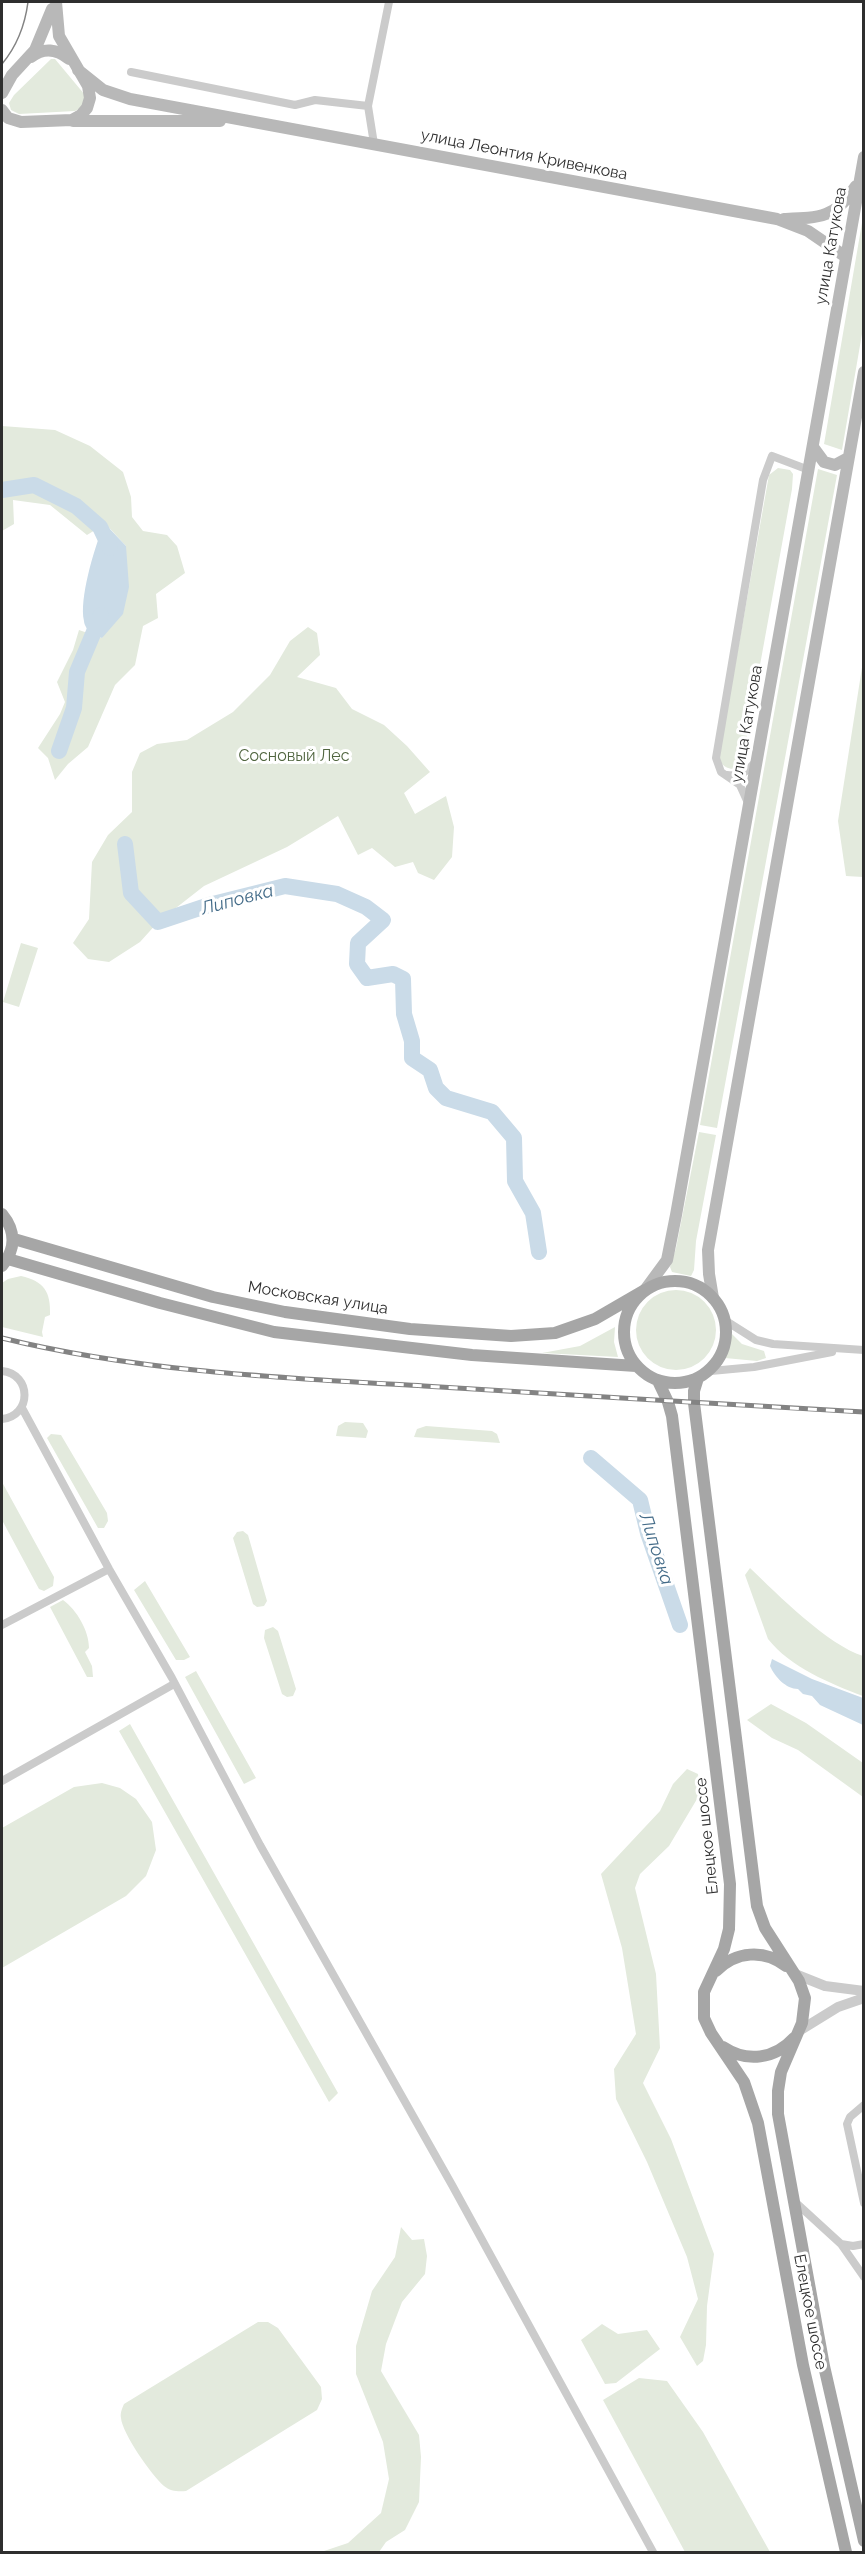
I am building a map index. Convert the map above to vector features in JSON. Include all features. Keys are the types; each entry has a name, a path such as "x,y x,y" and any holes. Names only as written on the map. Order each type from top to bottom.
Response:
{"main road":[{"path":"2,93 12,75 39,43 55,2"},
{"path":"55,2 59,36 88,86 89,103 81,115 65,121"},
{"name":"улица Леонтия Кривенкова","path":"23,64 39,52 50,50 61,53 97,86 120,96 777,219"},
{"path":"2,110 8,118 21,122"},
{"name":"улица Леонтия Кривенкова","path":"21,122 145,120 265,123"},
{"name":"улица Катукова","path":"645,1290 667,1260 864,157"},
{"path":"777,219 811,218 828,214 840,207 859,180"},
{"path":"777,219 808,231 846,257"},
{"path":"713,1298 708,1250 864,372"},
{"path":"813,447 824,462 835,465 848,458"},
{"path":"2,1214 12,1230 14,1239 5,1263 274,1332 472,1355 636,1366"},
{"name":"Московская улица","path":"14,1239 213,1297 285,1312 410,1329 512,1336 555,1333 595,1319 645,1290"},
{"path":"668,1281 682,1281 704,1289 713,1298 726,1321 726,1343 723,1353 711,1371 679,1384 658,1381 636,1366 628,1354 624,1328 630,1307 645,1290 668,1281"},
{"name":"Елецкое шоссе","path":"698,1378 694,1391 694,1403 757,1906 765,1928 805,1998 804,2015 799,2031 781,2072 778,2114 829,2389 864,2541"},
{"name":"Елецкое шоссе","path":"658,1381 669,1402 673,1428 730,1884 729,1929 724,1949 704,1992 703,2009 707,2026 744,2082 758,2123 803,2366 846,2553"},
{"path":"711,1977 723,1964 747,1955 765,1955 791,1971"},
{"path":"716,2040 736,2054 760,2057 782,2048 799,2031"}],"street":[{"path":"375,144 368,106 389,2"},
{"path":"131,72 295,105 315,100 368,106"},
{"path":"2,84 12,75"},
{"path":"2,122 21,122"},
{"path":"749,805 740,785 721,772 716,758 763,480 772,456 809,470"},
{"path":"721,772 736,776 749,769 757,760"},
{"path":"726,1321 756,1340 773,1344 864,1350"},
{"path":"711,1371 754,1367 843,1349"},
{"path":"2,1371 12,1373 23,1385 25,1400 22,1408 16,1414 2,1419"},
{"path":"22,1408 260,1845 449,2180 653,2553"},
{"path":"2,1625 109,1569"},
{"path":"2,1781 174,1684"},
{"path":"791,1971 825,1986 864,1991"},
{"path":"799,2031 838,2007 864,1998"},
{"path":"864,2105 849,2117 848,2124 864,2203"},
{"path":"792,2199 841,2244 864,2277"},
{"path":"841,2244 853,2246 864,2244"}],"green space":[{"path":"51,59 55,59 85,95 82,107 75,111 19,114 11,110 9,103 14,95"},
{"path":"863,217 863,328 842,450 824,444"},
{"path":"2,426 55,430 90,446 123,472 131,497 132,517 143,531 167,535 177,546 185,573 156,594 158,618 143,626 135,665 115,685 88,747 68,764 55,780 48,758 38,748 65,702 57,682 73,650 79,630 102,638 126,546 101,519 100,527 87,535 50,505 13,500 14,524 2,531"},
{"path":"778,468 790,470 793,474 792,489 742,764 731,769 720,762 719,756 769,475"},
{"path":"818,469 837,475 717,1128 700,1125"},
{"name":"Сосновый Лес","path":"308,627 317,633 320,655 297,677 336,688 352,709 384,725 430,772 404,793 415,814 446,796 454,827 452,857 434,880 418,873 413,862 395,867 372,848 358,855 338,816 287,847 204,886 158,922 140,942 109,962 88,959 73,943 89,919 92,862 108,835 132,812 132,772 140,753 157,744 187,740 233,712 270,675 290,641"},
{"path":"863,661 863,877 846,876 838,821"},
{"path":"21,943 38,948 19,1007 3,1002"},
{"path":"699,1132 716,1135 696,1241 694,1270 691,1276 672,1272 670,1267 676,1248"},
{"path":"21,1276 41,1284 47,1294 50,1315 45,1317 43,1337 2,1327 2,1283"},
{"path":"676,1290 691,1293 704,1302 713,1315 716,1330 713,1345 704,1358 691,1367 676,1370 661,1367 648,1358 639,1345 636,1330 639,1315 648,1302 661,1293"},
{"path":"615,1327 614,1342 618,1357 542,1353 580,1346"},
{"path":"732,1334 742,1344 764,1351 766,1358 757,1361 725,1358"},
{"path":"345,1422 363,1423 368,1431 366,1438 336,1436 338,1426"},
{"path":"426,1426 492,1431 497,1434 500,1443 414,1437 417,1429"},
{"path":"51,1434 61,1435 107,1513 108,1521 104,1528 98,1528 47,1438"},
{"path":"2,1482 54,1577 53,1586 44,1591 39,1589 2,1520"},
{"path":"243,1531 248,1535 267,1601 264,1606 257,1607 253,1604 233,1538 237,1532"},
{"path":"750,1568 819,1630 849,1650 863,1656 863,1696 799,1666 768,1639 745,1575"},
{"path":"145,1581 190,1657 176,1660 134,1590"},
{"path":"63,1600 73,1609 84,1628 89,1648 85,1652 92,1666 93,1677 87,1677 50,1607"},
{"path":"273,1627 278,1631 296,1689 293,1696 287,1697 282,1694 264,1638 265,1630"},
{"path":"196,1671 256,1778 244,1784 185,1677"},
{"path":"771,1704 806,1723 863,1763 863,1797 798,1750 772,1738 747,1720"},
{"path":"130,1724 338,2093 329,2102 119,1731"},
{"path":"687,1769 698,1774 700,1794 669,1846 640,1874 635,1888 656,1974 660,2048 643,2083 671,2139 714,2254 707,2306 706,2345 703,2361 697,2366 680,2337 698,2299 687,2257 647,2162 616,2099 614,2069 636,2034 622,1948 601,1874 660,1811 673,1784"},
{"path":"102,1783 120,1788 136,1799 152,1822 156,1850 146,1876 126,1896 2,1968 2,1828 74,1787"},
{"path":"401,2227 412,2240 424,2239 427,2256 425,2274 402,2302 386,2344 381,2371 419,2435 421,2457 419,2502 405,2530 386,2542 379,2552 321,2552 348,2543 381,2513 389,2479 383,2442 356,2374 356,2346 372,2291 395,2257"},
{"path":"258,2322 268,2322 278,2328 321,2387 322,2399 317,2410 186,2491 166,2488 145,2464 126,2434 121,2416 124,2404"},
{"path":"602,2324 618,2334 647,2330 660,2349 616,2383 605,2384 581,2340"},
{"path":"639,2378 667,2381 703,2432 770,2552 685,2552 603,2400"}],"water":[{"path":"108,527 126,546 129,587 123,614 102,638 90,634 84,623 83,612 88,575 102,529"},
{"path":"772,1659 812,1679 863,1698 863,1725 820,1705 812,1696 785,1685 770,1666"}],"waterway":[{"name":"Липовка","path":"2,490 34,485 76,506 100,527 110,548"},
{"name":"Липовка","path":"59,751 74,708 77,672 101,615"},
{"name":"Липовка","path":"125,844 131,893 158,922 209,905 285,886 337,894 366,907 383,920 358,943 357,964 367,978 393,974 403,979 404,1014 412,1041 412,1058 430,1070 436,1088 446,1098 492,1112 514,1138 515,1181 533,1213 539,1252"},
{"name":"Липовка","path":"591,1458 640,1500 648,1533 680,1625"}],"tram line":[{"path":"2,64 20,35 28,2"}],"railway":[{"path":"2,1338 106,1359 212,1372 864,1412"}]}
